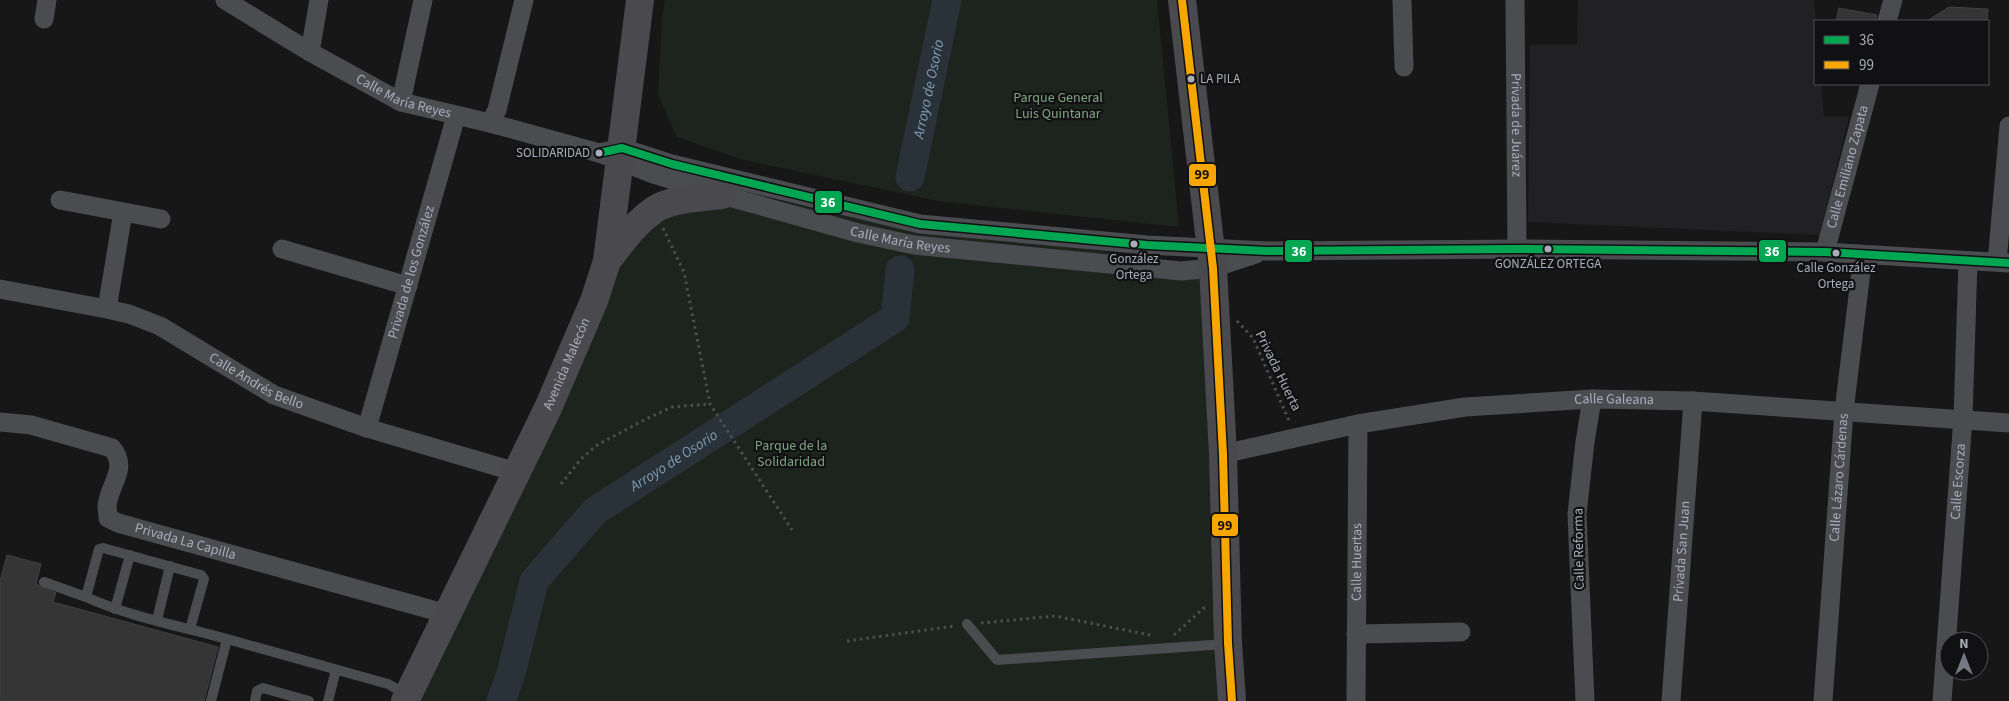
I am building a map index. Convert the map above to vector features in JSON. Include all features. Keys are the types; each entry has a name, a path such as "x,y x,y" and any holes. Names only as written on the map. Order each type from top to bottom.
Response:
{"street":[{"path":"44,19 47,0"},
{"name":"Calle María Reyes","path":"225,0 310,52 402,102 614,154 672,164 920,224 1148,245 1212,258"},
{"path":"310,52 319,0"},
{"path":"402,102 423,0"},
{"path":"490,123 496,110 524,0"},
{"name":"Avenida Malecón","path":"407,698 548,408 590,310 607,261 614,154 640,0"},
{"path":"1182,0 1212,258 1223,454 1228,586 1228,643 1232,701"},
{"path":"1402,0 1404,67"},
{"name":"Privada de Juárez","path":"1515,0 1517,249"},
{"path":"1887,20 1893,0"},
{"name":"Calle Emiliano Zapata","path":"1825,252 1870,85"},
{"name":"Privada de los González","path":"367,428 456,116"},
{"path":"1212,258 1267,251 1517,249 1825,252 2003,262 2009,126"},
{"name":"Calle María Reyes","path":"614,154 653,174 722,195 858,233 914,245 1181,271 1212,258"},
{"path":"607,261 628,234 655,209 680,200 722,195"},
{"path":"60,200 161,219"},
{"path":"107,309 123,212"},
{"path":"282,249 408,286"},
{"name":"Calle Lázaro Cárdenas","path":"1823,701 1844,411 1863,255"},
{"name":"Calle Escorza","path":"1942,701 1963,418 1968,261"},
{"name":"Calle Andrés Bello","path":"0,289 107,309 160,326 274,395 367,428 516,472"},
{"name":"Calle Galeana","path":"1223,454 1296,436 1465,407 1592,398 1693,401 1963,418 2009,423"},
{"name":"Calle Reforma","path":"1585,701 1577,514 1592,398"},
{"name":"Privada San Juan","path":"1671,701 1693,401"},
{"name":"Privada La Capilla","path":"0,422 31,425 112,448 119,456 120,464 107,506 108,518 118,523 447,614"},
{"name":"Calle Huertas","path":"1356,701 1358,424"},
{"path":"1356,634 1461,632"}],"lane":[{"path":"86,597 99,549 103,548 201,575 204,579 190,629"},
{"path":"115,609 130,555"},
{"path":"156,620 170,566"},
{"path":"44,582 115,609 388,684 407,698"},
{"path":"967,624 997,660 1228,643"},
{"path":"211,701 228,639"},
{"path":"328,701 336,670"},
{"path":"255,701 257,691 263,688 309,701"}],"path":[{"path":"655,209 684,272 710,404 792,530"},
{"name":"Privada Huerta","path":"1214,297 1252,338 1296,436"},
{"path":"561,484 581,459 597,444 672,407 710,404"},
{"path":"1170,639 1228,586"},
{"path":"846,641 967,624 1055,616 1150,635"}],"shaded area":[{"path":"1578,0 1814,0 1816,20 1814,20 1814,85 1821,85 1824,117 1849,117 1820,235 1528,222 1530,45 1577,45"}],"green space":[{"name":"Parque General Luis Quintanar","path":"665,0 1157,0 1179,227 938,201 740,159 677,137 658,95 662,18"},
{"name":"Parque de la Solidaridad","path":"710,192 1213,268 1227,701 408,701 607,261 655,209"}],"building":[{"path":"1949,7 1988,9 1987,20 1929,20"},
{"path":"1839,8 1877,15 1876,20 1836,20"},
{"path":"7,555 41,564 36,584 56,593 53,602 218,647 204,701 0,701 0,581"}],"waterway":[{"name":"Arroyo de Osorio","path":"910,177 947,0"},
{"name":"Arroyo de Osorio","path":"501,701 512,670 534,581 595,511 895,318 900,270"}],"transit line":[{"name":"99","path":"1182,0 1213,268 1223,454 1228,643 1232,701"},
{"name":"36","path":"599,153 622,148 672,164 920,224 1147,245 1267,251 1517,249 1825,252 2009,263"}],"place":[{"name":"LA PILA","path":"1191,79"},
{"name":"SOLIDARIDAD","path":"599,153"},
{"name":"González Ortega","path":"1134,244"},
{"name":"GONZÁLEZ ORTEGA","path":"1548,249"},
{"name":"Calle González Ortega","path":"1836,253"}]}
